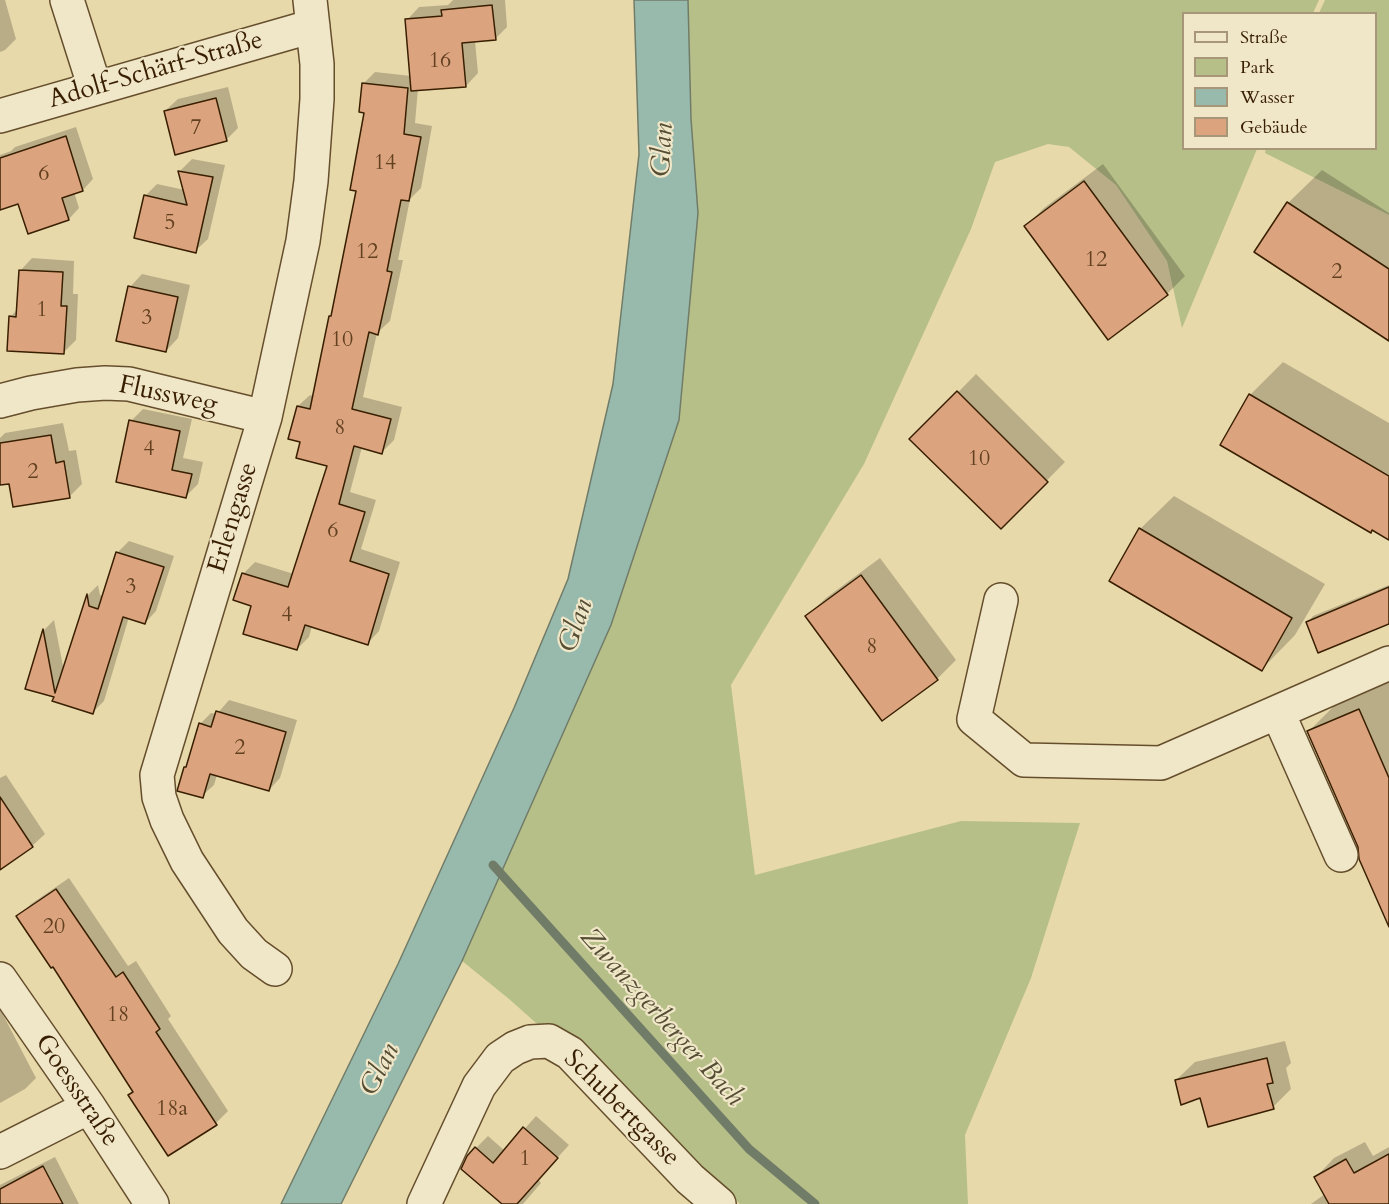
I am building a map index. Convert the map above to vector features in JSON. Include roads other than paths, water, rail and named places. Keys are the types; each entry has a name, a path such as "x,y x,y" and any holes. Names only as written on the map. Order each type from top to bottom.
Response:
{"street":[{"path":"67,0 95,88"},
{"name":"Adolf-Schärf-Straße","path":"0,116 95,88 312,13"},
{"name":"Erlengasse","path":"275,969 254,954 233,931 187,861 167,820 159,797 157,776 265,417 303,242 318,99 312,13"},
{"name":"Flussweg","path":"0,401 77,385 121,384 265,417"},
{"path":"1001,600 974,719 1024,760 1161,763 1389,663"},
{"path":"1278,713 1341,855"},
{"name":"Goessstraße","path":"0,979 152,1204"},
{"name":"Schubertgasse","path":"424,1204 479,1086 500,1058 530,1042 549,1041 570,1053 690,1179 719,1204"},
{"path":"0,1152 88,1107"}],"water":[{"name":"Glan","path":"634,0 688,0 691,119 698,213 679,420 611,625 462,961 341,1204 281,1204 398,964 514,708 568,579 613,384 639,154"}],"waterway":[{"name":"Zwanzgerberger Bach","path":"493,865 749,1149 815,1204"}]}
